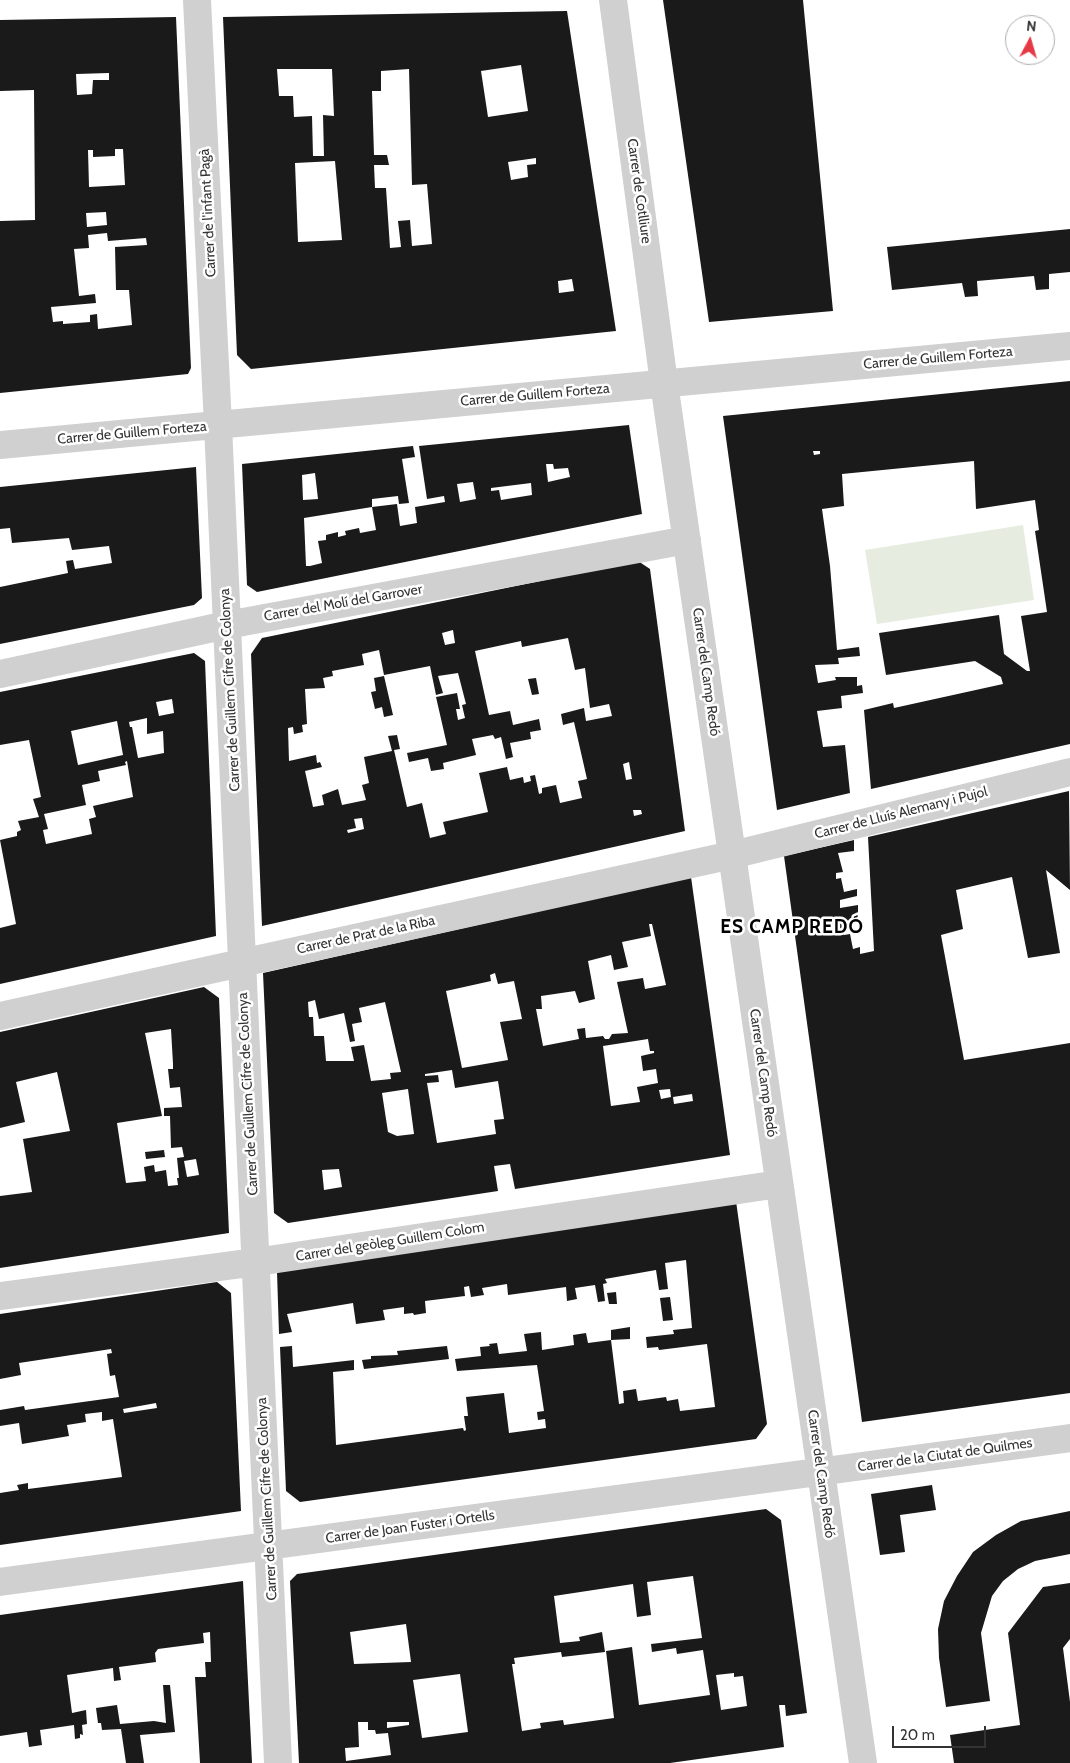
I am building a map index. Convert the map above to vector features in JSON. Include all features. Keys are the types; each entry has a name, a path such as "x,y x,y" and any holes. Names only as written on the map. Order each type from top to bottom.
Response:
{"street":[{"name":"Carrer de l'infant Pagà","path":"197,0 218,425"},
{"name":"Carrer de Cotlliure","path":"614,0 664,383"},
{"name":"Carrer de Guillem Forteza","path":"0,445 1070,346"},
{"name":"Carrer del Camp Redó","path":"664,383 862,1763"},
{"name":"Carrer de Guillem Cifre de Colonya","path":"218,425 278,1763"},
{"name":"Carrer del Molí del Garrover","path":"0,674 227,625 687,540"},
{"name":"Carrer de Lluís Alemany i Pujol","path":"732,855 1070,772"},
{"name":"Carrer de Prat de la Riba","path":"0,1016 732,855"},
{"name":"Carrer del geòleg Guillem Colom","path":"0,1296 256,1262 779,1184"},
{"name":"Carrer de la Ciutat de Quilmes","path":"821,1472 1070,1438"},
{"name":"Carrer de Joan Fuster i Ortells","path":"0,1582 821,1472"}],"shaded area":[{"path":"1023,525 1034,600 877,624 865,550"}],"building":[{"path":"663,0 803,0 833,311 709,322"},
{"path":"567,11 616,331 251,369 237,355 223,17","holes":["521,65 528,111 488,117 481,71","277,69 332,69 334,116 323,115 324,156 313,156 312,116 294,117 293,96 279,96","409,69 412,185 427,184 432,244 412,246 410,220 398,221 401,247 390,248 386,188 375,188 374,165 389,165 387,155 374,155 372,91 381,91 381,71","536,158 536,164 527,165 528,177 511,180 508,162","335,161 342,240 298,242 295,163","572,279 574,291 559,293 558,281"]},
{"path":"176,17 191,368 188,374 0,393 0,221 35,220 34,90 0,91 0,20","holes":["109,73 109,80 93,80 92,94 77,95 76,74","115,149 123,149 125,185 89,187 88,150 93,150 93,157 115,156","106,212 107,225 87,227 86,213","107,233 108,241 146,238 147,245 115,247 116,290 129,290 132,325 98,329 97,314 90,315 90,322 63,324 63,321 53,322 51,307 96,303 95,294 79,296 74,249 89,248 88,235"]},
{"path":"1070,229 1070,272 1049,274 1049,289 1036,290 1034,276 977,281 978,296 965,297 962,283 892,290 887,247"},
{"path":"1070,381 1070,744 871,789 864,710 893,703 894,708 1003,684 1001,677 975,661 886,675 879,633 999,615 1004,654 1027,671 1030,671 1021,616 1047,612 1035,531 1039,530 1035,500 976,509 974,461 842,474 844,506 822,509 830,566 837,650 859,647 860,656 838,658 839,664 815,665 818,683 836,680 835,677 857,677 857,686 862,685 863,693 841,696 842,708 817,711 823,747 845,745 850,793 777,810 723,416","holes":["813,451 820,451 820,454 814,455"]},
{"path":"629,425 642,514 257,592 247,585 242,464 413,446 415,457 402,459 409,503 399,504 398,496 372,499 372,507 397,504 400,526 417,523 415,507 445,502 444,496 427,499 419,446","holes":["546,464 553,464 554,469 568,468 570,477 548,482","315,473 318,499 303,500 302,475","473,482 476,499 460,502 457,484","531,483 532,495 501,500 499,490 491,491 491,488","372,507 376,530 360,533 359,528 345,531 346,535 338,537 338,532 326,535 326,540 318,541 322,563 306,566 304,518"]},
{"path":"196,467 202,598 194,605 0,644 0,587 68,573 66,561 73,560 75,569 112,563 109,546 72,550 69,538 12,543 10,528 0,529 0,487"},
{"path":"638,561 650,569 685,831 262,926 251,654 262,638","holes":["453,630 455,643 445,645 442,633","568,638 575,670 585,668 590,708 609,704 612,716 586,721 584,708 561,714 563,725 574,722 587,779 578,781 582,798 560,803 556,785 542,788 542,793 539,794 535,775 530,776 531,781 524,783 523,777 510,780 507,767 479,773 488,812 443,822 446,834 430,838 422,803 407,807 394,750 400,749 397,735 388,736 392,751 364,757 369,783 362,785 366,800 342,805 338,789 322,795 324,805 313,807 305,771 322,767 320,762 317,763 316,755 289,761 288,728 293,727 294,734 303,732 302,725 307,724 305,689 325,688 323,678 333,676 332,671 364,665 362,654 379,650 384,675 430,666 436,695 443,693 438,676 458,673 466,704 462,705 465,718 458,720 456,709 460,709 457,693 436,697 447,745 407,753 409,762 428,758 431,771 444,769 443,763 476,755 472,739 493,735 495,739 501,737 506,759 513,757 510,743 531,739 530,732 541,730 539,719 513,725 510,711 489,715 475,651 521,641 522,647","629,762 632,779 626,780 623,764","633,810 641,810 642,814 634,816","362,818 364,829 348,833 347,830 356,828 354,819"]},
{"path":"194,653 205,661 216,936 0,984 0,928 16,924 0,840 17,836 17,832 21,830 18,821 39,817 33,799 41,797 29,740 0,745 0,692","holes":["172,699 174,713 159,716 156,702","147,718 147,734 163,731 164,753 138,758 132,727 130,727 129,722","117,721 123,755 78,765 71,731","127,761 133,797 93,806 96,817 89,819 92,834 46,844 43,830 48,829 44,814 86,805 82,785 100,781 98,771 126,765 125,762"]},
{"path":"384,676 393,715 384,717 382,707 375,709 371,692 376,691 374,678"},
{"path":"536,678 539,694 532,695 528,679"},
{"path":"1069,791 1070,890 1046,870 1060,953 1028,958 1012,877 956,890 963,929 941,935 964,1060 1070,1043 1070,1393 862,1422 784,856 854,840 854,851 838,853 843,872 836,873 836,879 841,878 844,892 857,889 857,896 840,900 840,908 858,905 858,920 843,921 844,935 850,934 853,949 860,947 860,954 874,951 868,837"},
{"path":"691,877 730,1155 515,1189 510,1164 494,1166 498,1191 288,1223 274,1213 263,973","holes":["649,924 652,924 666,985 645,989 643,978 617,982 628,1033 612,1034 609,1039 605,1039 603,1036 586,1038 585,1028 577,1029 579,1039 543,1046 536,1009 542,1009 541,996 575,991 579,1003 595,999 588,961 611,955 614,970 628,967 622,942 651,936","495,973 498,984 514,981 522,1019 500,1022 508,1060 462,1068 446,991 491,981 490,975","315,1000 319,1019 344,1013 350,1042 355,1041 352,1024 362,1022 359,1008 385,1002 401,1072 390,1073 391,1079 371,1081 364,1045 351,1047 354,1061 326,1061 324,1036 314,1036 313,1017 309,1017 308,1002","648,1039 650,1051 654,1051 654,1053 641,1056 643,1071 656,1069 658,1083 637,1087 640,1102 611,1106 603,1046","452,1070 455,1088 498,1081 504,1119 494,1120 496,1134 437,1143 427,1083 439,1082 438,1075 425,1076 425,1074","408,1089 414,1134 397,1136 388,1132 382,1093","670,1089 671,1097 661,1099 659,1090","692,1094 693,1101 674,1104 673,1097","339,1169 342,1187 324,1190 322,1170"]},
{"path":"204,987 219,998 229,1233 0,1268 0,1196 32,1192 23,1139 70,1131 57,1072 16,1082 25,1122 0,1128 0,1032","holes":["171,1029 173,1069 168,1069 170,1088 180,1087 182,1107 164,1108 164,1116 170,1116 171,1148 182,1147 184,1157 177,1158 178,1185 168,1186 166,1170 155,1172 154,1165 144,1167 146,1181 126,1183 117,1123 162,1116 145,1033","196,1159 199,1175 187,1177 184,1161"]},
{"path":"164,1150 165,1157 146,1159 145,1152"},
{"path":"736,1201 767,1424 756,1439 300,1502 286,1491 280,1347 292,1346 293,1367 354,1360 354,1370 333,1372 336,1445 463,1428 464,1431 466,1430 464,1416 468,1416 466,1397 504,1393 509,1433 546,1428 545,1419 538,1420 537,1412 544,1411 537,1365 457,1371 455,1359 481,1356 480,1347 497,1343 499,1354 527,1351 524,1334 541,1332 542,1350 574,1345 573,1335 586,1333 588,1343 611,1340 619,1404 624,1403 623,1391 636,1389 638,1401 666,1397 667,1401 678,1399 680,1411 715,1407 707,1344 659,1350 658,1347 647,1348 646,1337 674,1334 673,1330 692,1328 686,1260 665,1263 668,1289 659,1290 656,1270 605,1279 607,1283 603,1284 605,1301 598,1302 595,1285 575,1288 577,1299 567,1301 566,1287 508,1295 507,1284 482,1288 484,1295 471,1297 469,1286 464,1287 465,1296 425,1301 426,1313 404,1314 404,1307 383,1310 385,1320 356,1324 353,1303 287,1314 292,1332 279,1334 277,1272"},
{"path":"217,1282 231,1293 241,1511 0,1545 0,1493 19,1490 17,1485 28,1483 28,1489 122,1477 113,1419 102,1421 102,1412 85,1414 86,1422 67,1425 69,1436 22,1444 19,1423 0,1426 0,1410 24,1406 25,1410 119,1397 115,1375 110,1376 107,1354 112,1353 111,1349 19,1363 21,1375 0,1379 0,1314","holes":["156,1403 157,1408 124,1413 123,1409"]},
{"path":"616,1292 617,1304 609,1304 607,1293"},
{"path":"670,1297 673,1320 663,1321 660,1298"},
{"path":"630,1327 630,1339 611,1340 611,1330"},
{"path":"447,1346 449,1359 364,1369 362,1360 371,1359 371,1356 398,1355 397,1351"},
{"path":"932,1485 936,1510 900,1515 905,1552 880,1555 871,1494"},
{"path":"766,1509 781,1520 807,1713 786,1716 785,1705 779,1705 784,1747 670,1763 299,1763 290,1581 297,1574","holes":["693,1576 702,1638 651,1644 652,1652 676,1648 677,1654 703,1650 710,1695 639,1705 632,1647 606,1651 614,1718 564,1725 563,1720 540,1723 541,1728 522,1731 512,1664 515,1664 514,1658 561,1652 562,1657 605,1652 602,1632 579,1637 580,1641 560,1643 554,1596 633,1584 637,1617 651,1615 647,1582","406,1624 411,1662 354,1664 350,1632","734,1673 734,1677 743,1676 747,1706 721,1710 716,1675","460,1674 468,1732 422,1738 413,1680","358,1722 368,1722 368,1730 375,1730 376,1734 388,1733 391,1755 346,1761 345,1748 359,1747","387,1722 409,1722 409,1725 387,1728"]},
{"path":"1070,1511 1070,1554 1035,1561 1018,1569 1003,1581 992,1596 981,1633 990,1701 946,1707 939,1658 938,1629 944,1601 957,1576 973,1552 996,1535 1021,1521"},
{"path":"243,1581 252,1763 200,1763 195,1677 206,1677 205,1662 211,1662 210,1632 203,1633 204,1643 158,1649 155,1653 156,1662 119,1667 121,1680 114,1681 113,1668 67,1675 72,1713 86,1710 87,1724 82,1725 83,1735 80,1734 80,1738 75,1739 74,1725 40,1730 42,1745 29,1747 27,1732 0,1736 0,1615"},
{"path":"1070,1583 1070,1639 1063,1648 1070,1702 1070,1763 954,1763 950,1735 1020,1725 1008,1633 1043,1587"},
{"path":"163,1685 170,1685 175,1732 140,1735 144,1763 126,1763 121,1729 102,1730 101,1723 98,1723 96,1708 117,1705 120,1724 154,1721 166,1723"}],"district":[{"name":"ES CAMP REDÓ","path":"792,927"}]}
